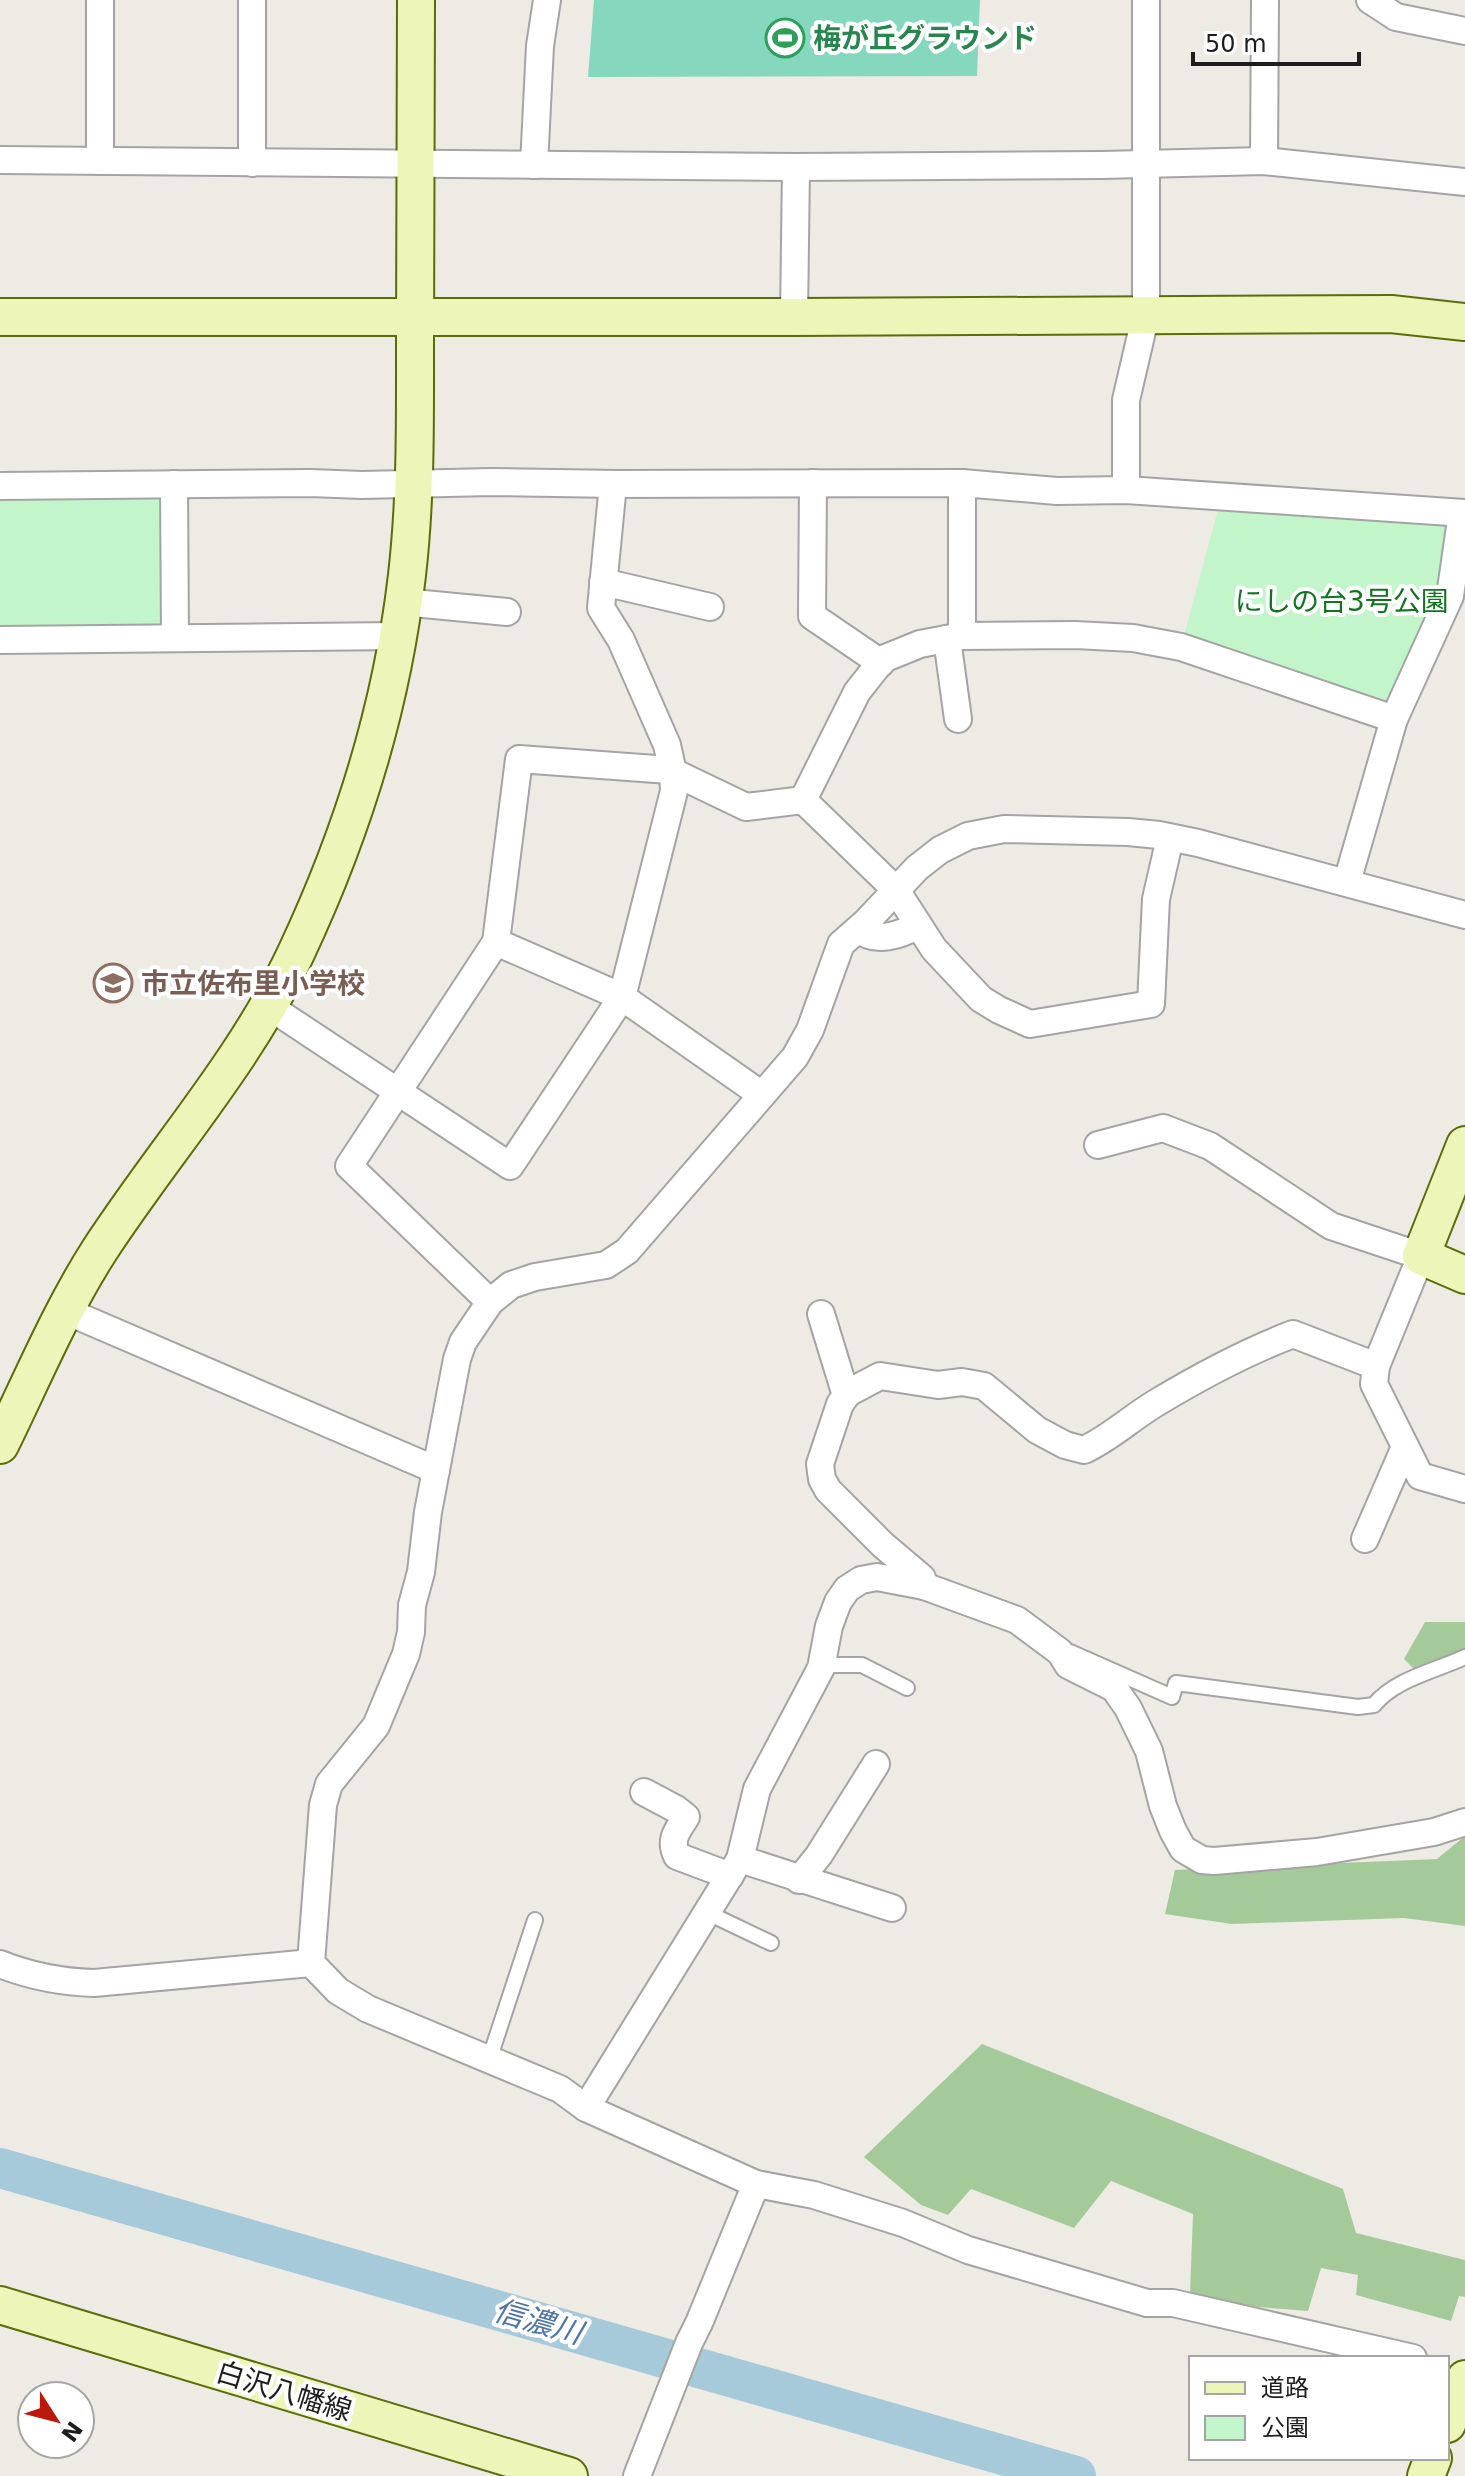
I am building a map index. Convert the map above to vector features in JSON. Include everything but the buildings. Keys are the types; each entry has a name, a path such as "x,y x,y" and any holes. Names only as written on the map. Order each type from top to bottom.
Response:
{"street":[{"path":"100,0 100,161"},
{"path":"252,0 252,163"},
{"path":"0,1445 98,1252 225,1075 295,956 361,790 380,720 400,619 414,483 416,0"},
{"path":"534,165 540,46 547,0"},
{"path":"1126,490 1126,400 1146,314 1146,0"},
{"path":"1264,161 1265,0"},
{"path":"1370,0 1396,17 1465,31"},
{"path":"0,160 796,167 1264,161 1465,182"},
{"path":"794,317 796,167"},
{"path":"0,317 1391,314 1465,322"},
{"path":"813,483 812,616 881,663"},
{"path":"958,719 955,638 962,483"},
{"path":"0,486 962,483 1057,491 1126,490 1464,513 1450,596 1394,719 1347,882"},
{"path":"174,484 175,637"},
{"path":"267,1005 510,1166 622,997 674,791 667,745 621,640 601,608 613,484"},
{"path":"603,582 710,607"},
{"path":"0,640 175,637 507,612"},
{"path":"803,800 857,692 883,659 920,644 955,638 1075,635 1133,638 1181,647 1394,719"},
{"path":"490,1302 349,1166 496,942 519,759 669,770 746,807 803,800"},
{"path":"803,800 896,890 934,949 981,999 1030,1024 1151,1004 1156,899 1170,838"},
{"path":"1404,2356 1173,2303 1147,2303 968,2250 903,2223 814,2195 756,2184 586,2108 560,2089 368,2009 338,1991 311,1963 323,1805 329,1784 376,1726 406,1654 436,1470 463,1342 490,1302 511,1285 535,1277 606,1265 627,1251 795,1057 810,1030 841,944 917,868 940,850 968,836 1004,829 1128,832 1170,838 1465,915"},
{"path":"859,929 878,937 896,935 918,925"},
{"path":"496,942 622,997 762,1095"},
{"path":"1098,1145 1163,1128 1210,1146 1331,1226 1421,1256 1465,1275"},
{"path":"1465,1145 1376,1366 1374,1384 1420,1476 1465,1489"},
{"path":"66,1311 436,1470"},
{"path":"821,1314 844,1389 848,1393"},
{"path":"924,1586 922,1578 883,1545 828,1490 822,1479 820,1464 840,1404 848,1393 880,1376 938,1385 962,1382 984,1386 1037,1430 1065,1445 1084,1450 1098,1444 1156,1402 1266,1344 1293,1334 1376,1366"},
{"path":"1365,1539 1405,1447"},
{"path":"586,2108 735,1868 757,1789 822,1665 829,1626 838,1602 847,1589 861,1580 877,1577 924,1586 1017,1620 1060,1652 1068,1665 1114,1688 1128,1708 1149,1751 1173,1831 1183,1849 1202,1860 1317,1852 1434,1832 1465,1822"},
{"path":"799,1880 819,1855 876,1764"},
{"path":"644,1792 686,1817 673,1839 672,1847 677,1856 799,1880 892,1908"},
{"path":"0,1964 19,1972 68,1983 94,1983 311,1963"},
{"path":"637,2476 756,2184"},
{"name":"白沢八幡線","path":"0,2305 569,2476"},
{"path":"1449,2419 1465,2379"}],"lane":[{"path":"1060,1652 1070,1652 1172,1697 1176,1683 1358,1707 1374,1705 1396,1686 1465,1657"},
{"path":"822,1665 862,1665 907,1688"},
{"path":"708,1913 771,1943"},
{"path":"489,2060 535,1920"}],"green space":[{"name":"梅が丘グラウンド","path":"594,0 980,0 977,76 588,77"},
{"path":"0,494 159,496 167,503 168,620 161,627 0,627"},
{"name":"にしの台3号公園","path":"1221,498 1462,513 1450,596 1394,719 1181,647"},
{"path":"1425,1622 1465,1622 1465,1655 1420,1675 1404,1659"},
{"path":"1465,1836 1465,1926 1404,1918 1232,1924 1165,1914 1175,1870 1437,1859"},
{"path":"982,2044 1343,2189 1356,2233 1465,2260 1465,2297 1459,2296 1451,2321 1356,2295 1358,2275 1321,2268 1308,2311 1258,2307 1190,2294 1193,2214 1111,2181 1074,2228 971,2189 948,2215 921,2205 864,2157"}],"waterway":[{"name":"信濃川","path":"0,2168 1076,2476"}],"place":[{"name":"梅が丘グラウンド","path":"785,38"},
{"name":"市立佐布里小学校","path":"113,983"}]}
